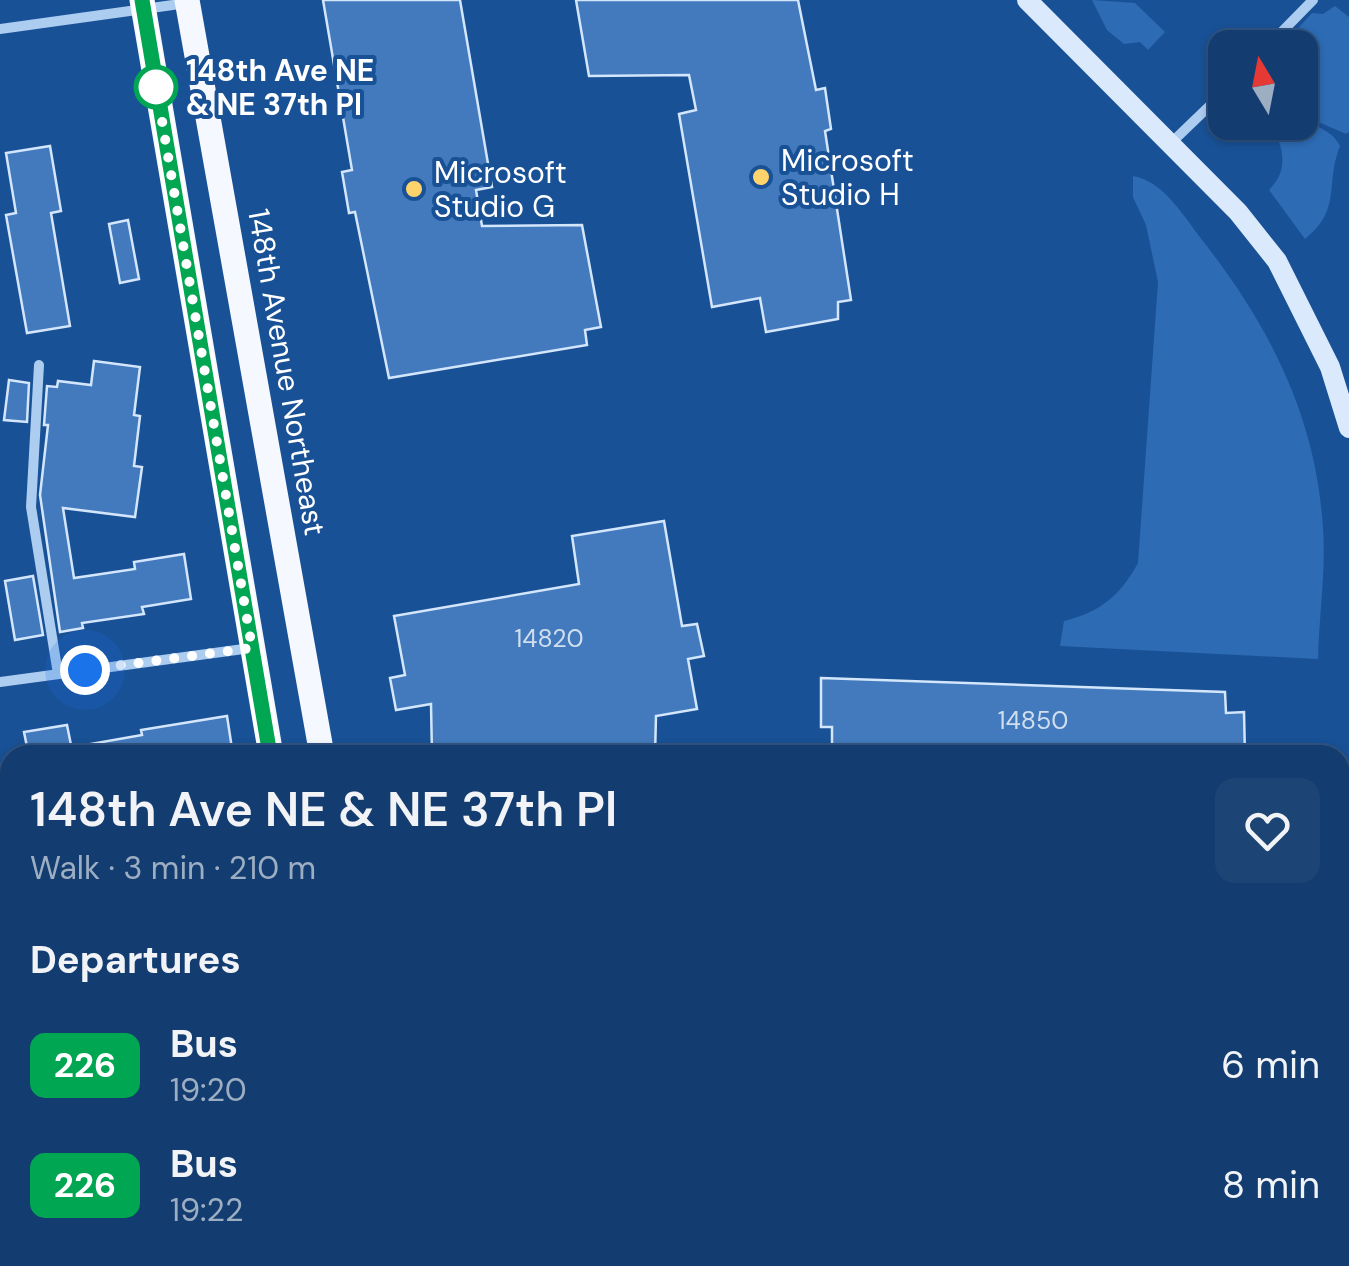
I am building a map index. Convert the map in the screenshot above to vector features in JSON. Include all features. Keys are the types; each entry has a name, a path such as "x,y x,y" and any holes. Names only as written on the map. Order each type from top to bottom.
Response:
{"main road":[{"name":"148th Avenue Northeast","path":"188,1 320,745"},
{"path":"142,5 268,745"}],"street":[{"path":"1027,0 1238,212 1277,261 1330,367 1349,428"},
{"path":"1284,30 1313,0"},
{"path":"0,29 188,1"},
{"path":"1170,144 1208,107"},
{"path":"39,364 31,507 58,674"},
{"path":"0,682 252,648"}],"shaded area":[{"path":"1092,0 1135,3 1165,32 1148,50 1140,42 1124,44 1107,30"},
{"path":"1335,6 1349,17 1346,134 1318,122 1318,30 1296,30 1312,13 1323,14"},
{"path":"1318,127 1340,146 1324,218 1305,239 1269,190 1282,166 1279,141 1318,140"},
{"path":"1133,176 1153,184 1170,199 1224,269 1267,337 1299,409 1310,447 1323,528 1318,659 1060,646 1064,621 1108,601 1138,563 1158,282 1146,225 1133,197"}],"building":[{"name":"Microsoft Studio G","path":"323,0 460,0 492,187 476,190 482,226 582,225 601,327 585,330 587,345 389,378 355,212 349,213 342,172 352,170"},
{"name":"Microsoft Studio H","path":"576,0 798,0 816,90 825,88 831,129 825,131 851,300 838,302 838,319 766,332 760,298 712,307 679,114 696,110 689,75 589,76"},
{"path":"50,146 61,211 51,213 70,326 27,333 6,215 16,213 6,153"},
{"path":"128,220 139,279 120,283 109,224"},
{"path":"94,361 140,367 134,415 140,416 134,466 142,467 135,517 63,508 74,578 135,569 134,562 184,554 191,599 142,607 144,614 82,623 83,628 60,632 40,495 48,425 44,425 47,386 57,387 58,381 91,385"},
{"path":"9,380 29,383 27,422 4,420"},
{"path":"664,521 682,626 697,624 704,656 688,659 697,709 656,716 655,745 432,745 431,704 396,710 390,678 405,675 394,616 579,584 572,536"},
{"path":"33,576 43,635 15,640 5,581"},
{"path":"821,678 1225,692 1226,713 1244,712 1245,745 832,745 832,727 821,727"},
{"path":"227,716 231,745 85,745 142,735 141,730"},
{"path":"67,725 71,745 27,745 24,732"}],"bus line":[{"name":"226","path":"142,0 268,745"}],"place":[{"name":"148th Ave NE & NE 37th Pl","path":"156,87"},
{"name":"Microsoft Studio H","path":"761,177"},
{"name":"Microsoft Studio G","path":"414,189"}],"route":[{"path":"85,670 252,648 154,74 156,87"}]}
